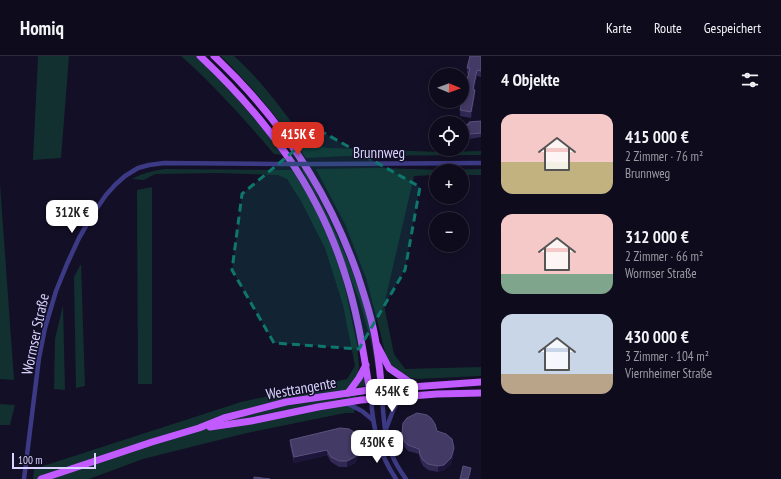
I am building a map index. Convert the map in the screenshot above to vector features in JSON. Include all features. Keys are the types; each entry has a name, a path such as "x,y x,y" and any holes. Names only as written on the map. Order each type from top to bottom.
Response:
{"main road":[{"path":"200,56 242,98 271,133 288,157 317,206 330,234 344,271 352,299 366,365 371,399"},
{"path":"214,56 263,108 297,153 330,209 350,254 362,289 376,344 382,398"},
{"path":"376,344 389,368 414,386"},
{"path":"348,393 366,365"},
{"name":"Westtangente","path":"41,479 199,428 224,418 286,402 369,390 481,382"},
{"name":"Westtangente","path":"199,428 246,422 371,399 437,394 481,393"}],"street":[{"name":"Wormser Straße","path":"24,479 39,358 47,317 67,264 79,238 106,195 125,176 138,168 149,165 164,163 277,164"},
{"name":"Brunnweg","path":"277,164 481,163"},
{"path":"385,430 394,408 402,396"},
{"path":"382,398 388,447 406,479"},
{"path":"371,399 373,420 380,450 396,479"},
{"path":"345,403 362,411 373,420"}],"highlighted area":[{"path":"319,130 420,187 405,270 359,349 274,343 232,270 242,194"}],"green space":[{"path":"38,56 69,56 61,158 33,160"},
{"path":"181,56 196,56 226,83 257,119 283,155 274,154 206,79"},
{"path":"221,56 234,56 254,76 306,142 311,145 328,148 429,152 429,155 306,158 266,105"},
{"path":"469,151 481,151 481,155 469,155"},
{"path":"378,168 429,170 429,175 414,176 384,305 394,354 405,369 481,367 481,376 416,379 406,377 390,365 386,357 366,278 345,224 316,169"},
{"path":"165,169 292,170 318,212 341,269 357,345 359,366 357,386 364,376 365,386 357,387 356,394 364,395 356,396 354,413 345,413 247,433 143,459 89,479 33,479 34,469 241,402 347,379 355,366 343,305 325,248 301,201 287,179 278,175 216,173 155,174 144,180 132,179 152,171"},
{"path":"469,169 481,169 481,175 469,175"},
{"path":"302,170 304,170 325,211 335,232 361,296 373,340 377,377 371,342 359,299 319,200"},
{"path":"0,184 14,380 0,379"},
{"path":"152,187 152,384 138,384 137,190"},
{"path":"81,264 85,386 76,388 74,277"},
{"path":"63,305 65,390 54,389 55,339"},
{"path":"0,404 15,405 10,425 0,425"}],"building":[{"path":"470,56 481,56 481,71 477,70 473,89 475,90 471,112 460,110 460,108 469,108 470,68 467,68"},
{"path":"481,121 481,133 470,134 469,122"},
{"path":"417,413 427,415 435,424 437,431 446,434 452,439 454,448 451,458 444,465 438,466 428,464 420,455 419,449 408,445 404,441 402,434 403,423 407,418"},
{"path":"340,428 349,429 356,433 360,441 359,450 355,457 347,461 339,461 331,457 327,450 294,457 290,440"},
{"path":"463,466 471,468 468,479 460,479"},
{"path":"254,477 270,479 254,479"}]}
